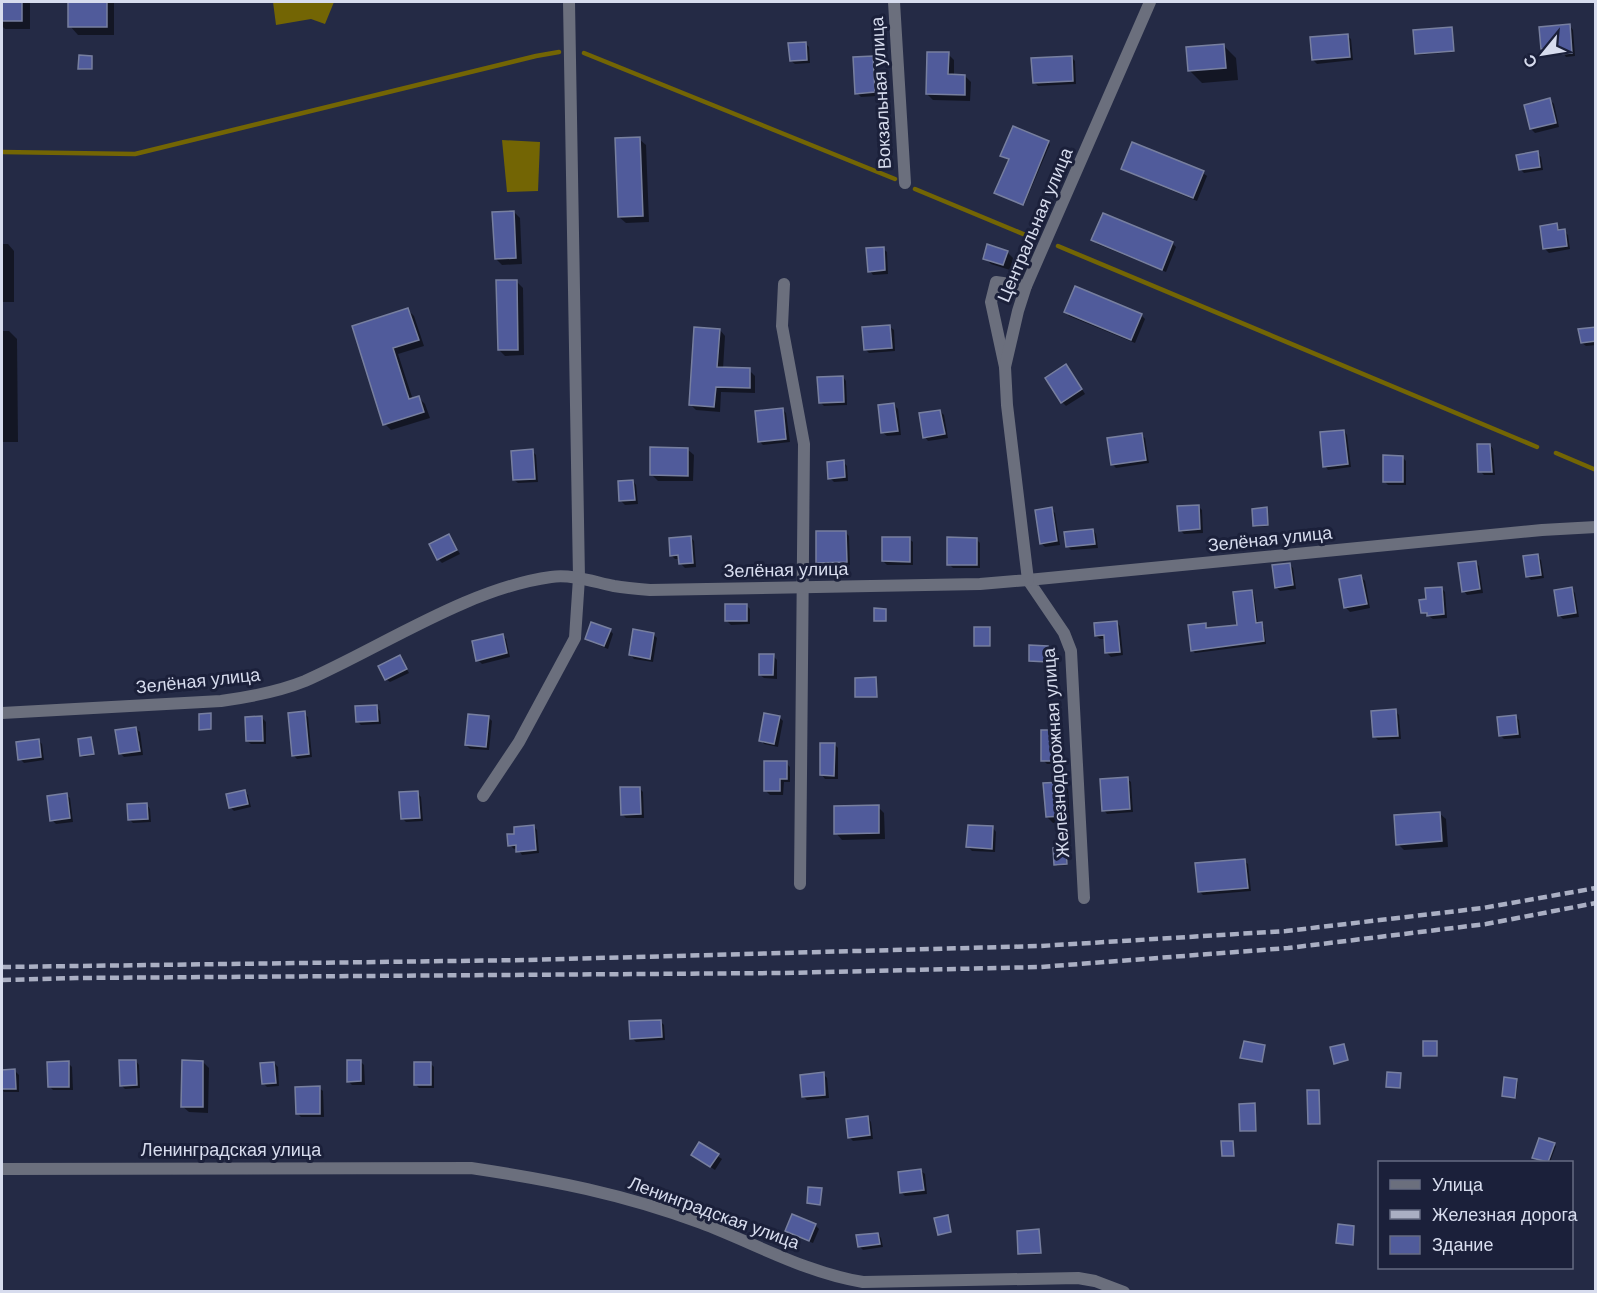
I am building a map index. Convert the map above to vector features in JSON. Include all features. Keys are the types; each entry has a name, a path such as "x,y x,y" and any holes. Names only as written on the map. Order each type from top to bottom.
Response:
{"street":[{"path":"483,796 519,742 575,638 579,578 569,2"},
{"name":"Вокзальная улица","path":"894,2 905,183"},
{"name":"Центральная улица","path":"1028,580 1007,405 1005,367 1026,286 1150,2"},
{"path":"1005,367 991,302 996,282 1026,286"},
{"path":"784,284 782,326 804,444 800,884"},
{"name":"Зелёная улица","path":"2,713 253,697 304,681 488,594 529,581 554,577 579,578 650,590 980,584 1530,531 1596,528"},
{"name":"Железнодорожная улица","path":"1028,580 1064,633 1071,651 1084,898"},
{"name":"Ленинградская улица","path":"2,1169 471,1168 538,1178 605,1192 698,1222 834,1277 863,1282 1078,1278 1095,1281 1124,1292"}],"shaded area":[{"path":"273,2 334,2 325,24 311,19 276,25"},
{"path":"502,140 540,142 538,191 507,192"}],"building":[{"path":"2,2 22,2 22,21 2,21"},
{"path":"68,2 107,2 107,27 68,27"},
{"path":"1570,24 1572,53 1560,54 1560,47 1541,49 1539,27"},
{"path":"1452,27 1454,51 1415,54 1413,30"},
{"path":"1348,34 1350,57 1312,60 1310,37"},
{"path":"806,42 807,60 790,61 788,43"},
{"path":"1224,44 1226,68 1188,71 1186,47"},
{"path":"927,52 949,52 948,74 965,75 965,95 926,94"},
{"path":"79,55 92,56 92,69 78,69"},
{"path":"873,56 875,92 855,94 853,57"},
{"path":"1072,56 1073,81 1033,83 1031,58"},
{"path":"1550,98 1556,123 1530,129 1524,105"},
{"path":"1013,126 1049,141 1023,205 994,193 1009,159 1000,156"},
{"path":"640,137 643,216 618,217 615,138"},
{"path":"1132,142 1204,171 1193,198 1121,169"},
{"path":"1538,151 1540,167 1519,170 1516,155"},
{"path":"514,211 516,258 495,259 492,212"},
{"path":"1103,213 1173,242 1162,270 1091,240"},
{"path":"1557,223 1558,230 1565,229 1567,246 1543,249 1540,226"},
{"path":"987,244 1008,251 1003,265 983,259"},
{"path":"884,247 885,270 868,272 866,248"},
{"path":"496,280 517,280 518,350 498,350"},
{"path":"1075,286 1142,314 1131,340 1064,312"},
{"path":"408,308 419,340 393,348 409,399 419,396 424,412 383,425 352,326"},
{"path":"890,325 892,348 864,350 862,327"},
{"path":"694,327 720,329 717,367 750,368 750,388 716,387 714,407 689,405"},
{"path":"1596,327 1596,341 1581,343 1578,329"},
{"path":"1066,364 1082,389 1061,403 1045,378"},
{"path":"843,376 844,402 819,403 817,377"},
{"path":"894,403 898,431 881,433 878,405"},
{"path":"783,408 786,439 758,442 755,411"},
{"path":"940,410 945,434 923,438 919,413"},
{"path":"1344,430 1348,464 1323,467 1320,432"},
{"path":"1142,433 1146,460 1111,465 1107,438"},
{"path":"1477,444 1490,444 1492,472 1478,472"},
{"path":"650,447 688,448 688,476 650,475"},
{"path":"533,449 535,479 513,480 511,451"},
{"path":"1383,455 1403,456 1403,482 1383,482"},
{"path":"844,460 845,477 828,479 827,462"},
{"path":"633,480 635,500 619,501 618,481"},
{"path":"1199,505 1200,529 1179,531 1177,506"},
{"path":"1052,507 1057,541 1040,544 1035,510"},
{"path":"1267,507 1268,525 1253,526 1252,509"},
{"path":"1093,529 1095,544 1066,547 1064,532"},
{"path":"816,531 846,531 847,562 816,563"},
{"path":"449,534 457,550 437,560 429,544"},
{"path":"691,536 693,563 679,564 678,555 670,556 669,538"},
{"path":"882,537 910,537 910,562 882,561"},
{"path":"947,537 977,538 977,565 947,565"},
{"path":"1538,554 1541,575 1526,577 1523,556"},
{"path":"1476,561 1480,589 1462,592 1458,563"},
{"path":"1290,563 1293,585 1275,588 1272,565"},
{"path":"1361,575 1367,604 1344,608 1339,579"},
{"path":"1442,587 1444,614 1427,616 1427,613 1421,613 1419,600 1426,599 1425,588"},
{"path":"1572,587 1576,613 1558,616 1554,590"},
{"path":"1252,590 1256,623 1262,622 1264,641 1191,651 1188,625 1206,623 1206,628 1237,625 1233,592"},
{"path":"725,604 747,604 747,621 725,621"},
{"path":"874,608 886,609 886,621 874,621"},
{"path":"1117,621 1120,652 1105,653 1104,635 1095,636 1094,623"},
{"path":"591,622 611,629 604,646 585,639"},
{"path":"974,627 990,627 990,646 974,646"},
{"path":"633,629 654,633 650,659 629,655"},
{"path":"503,634 507,653 476,661 472,641"},
{"path":"1029,645 1048,646 1047,662 1029,661"},
{"path":"759,654 774,654 773,675 759,675"},
{"path":"400,655 407,669 385,680 378,666"},
{"path":"876,677 877,697 855,697 855,678"},
{"path":"377,705 378,721 356,722 355,706"},
{"path":"1396,709 1398,736 1373,737 1371,711"},
{"path":"305,711 309,754 292,756 288,713"},
{"path":"211,713 211,729 199,730 199,714"},
{"path":"764,713 780,716 774,744 759,741"},
{"path":"468,714 489,716 486,747 465,745"},
{"path":"1516,715 1518,734 1499,736 1497,717"},
{"path":"262,716 263,741 246,741 245,717"},
{"path":"136,727 140,751 119,754 115,730"},
{"path":"1041,730 1056,730 1057,761 1041,761"},
{"path":"91,737 94,754 80,756 78,739"},
{"path":"39,739 41,757 18,760 16,742"},
{"path":"820,743 835,743 834,776 820,775"},
{"path":"764,761 787,761 787,779 780,779 780,791 764,791"},
{"path":"1128,777 1130,809 1102,811 1100,779"},
{"path":"1063,782 1065,816 1046,817 1043,783"},
{"path":"620,787 640,787 641,814 621,815"},
{"path":"245,790 248,804 229,808 226,794"},
{"path":"418,791 420,818 401,819 399,792"},
{"path":"67,793 70,818 50,821 47,796"},
{"path":"147,803 148,819 128,820 127,804"},
{"path":"879,805 879,833 834,834 834,806"},
{"path":"1440,812 1442,841 1396,845 1394,815"},
{"path":"534,825 536,850 516,852 516,845 508,846 507,834 514,834 514,827"},
{"path":"968,825 993,826 992,849 966,847"},
{"path":"1066,847 1067,864 1054,865 1053,848"},
{"path":"1245,859 1248,888 1198,892 1195,863"},
{"path":"661,1020 662,1037 630,1039 629,1021"},
{"path":"1244,1041 1265,1045 1262,1062 1240,1058"},
{"path":"1423,1041 1437,1041 1437,1056 1423,1056"},
{"path":"1344,1044 1348,1060 1334,1064 1330,1047"},
{"path":"119,1060 136,1060 137,1085 120,1086"},
{"path":"182,1060 203,1061 203,1107 181,1107"},
{"path":"347,1060 361,1060 361,1081 347,1082"},
{"path":"69,1061 69,1087 48,1087 47,1062"},
{"path":"274,1062 276,1083 262,1084 260,1063"},
{"path":"414,1062 431,1062 431,1085 414,1085"},
{"path":"15,1069 16,1089 2,1089 2,1070"},
{"path":"824,1072 825,1095 802,1097 800,1075"},
{"path":"1387,1072 1401,1073 1400,1088 1386,1087"},
{"path":"1504,1077 1517,1079 1515,1098 1502,1096"},
{"path":"320,1086 320,1114 296,1114 295,1087"},
{"path":"1307,1090 1319,1090 1320,1124 1308,1124"},
{"path":"1255,1103 1256,1131 1240,1131 1239,1104"},
{"path":"868,1116 870,1135 848,1138 846,1119"},
{"path":"1539,1138 1555,1143 1548,1161 1532,1158"},
{"path":"1221,1141 1233,1141 1234,1156 1222,1156"},
{"path":"699,1142 719,1154 710,1167 691,1155"},
{"path":"921,1169 924,1190 900,1193 898,1172"},
{"path":"808,1187 822,1188 820,1205 807,1203"},
{"path":"792,1214 816,1224 809,1241 785,1231"},
{"path":"948,1215 951,1232 938,1235 934,1218"},
{"path":"1338,1224 1354,1226 1353,1245 1336,1243"},
{"path":"1039,1229 1041,1253 1018,1254 1017,1231"},
{"path":"878,1233 880,1244 858,1247 856,1235"}],"waterway":[{"path":"2,152 135,154 559,52"},
{"path":"584,53 895,179"},
{"path":"915,189 1028,236"},
{"path":"1058,246 1537,447"},
{"path":"1556,453 1596,470"}],"railway":[{"path":"2,967 527,960 1040,946 1286,931 1483,908 1596,888"},
{"path":"2,980 783,973 1040,967 1288,948 1486,924 1596,903"}]}
